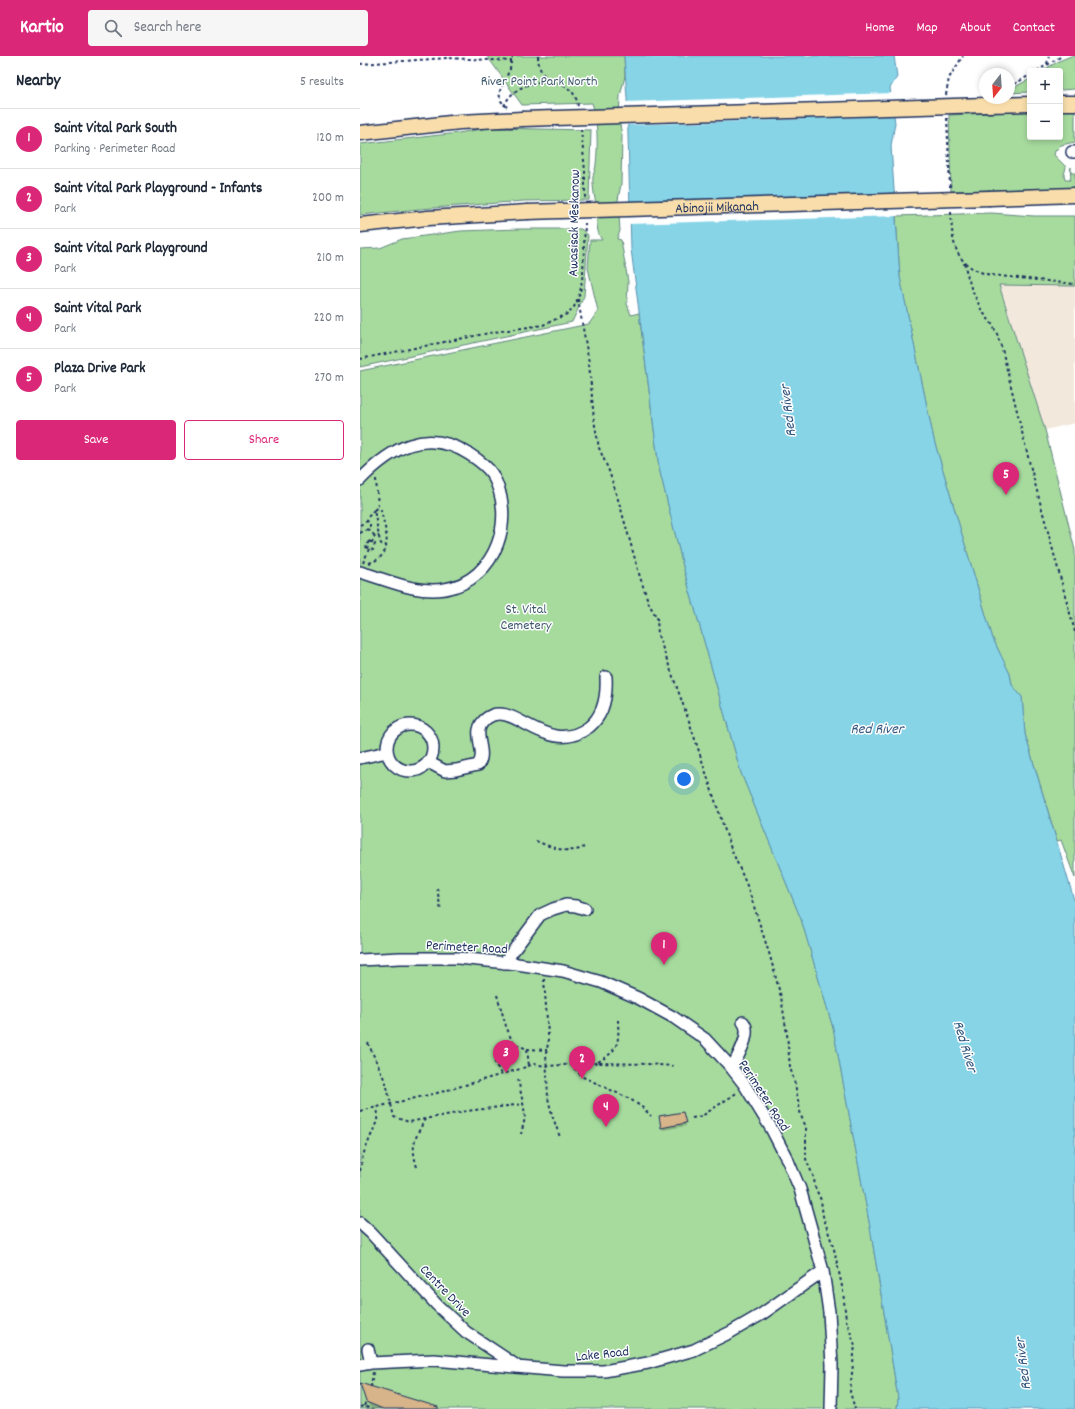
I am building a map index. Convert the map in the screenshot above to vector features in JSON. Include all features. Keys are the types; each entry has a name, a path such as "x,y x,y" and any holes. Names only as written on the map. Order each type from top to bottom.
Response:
{"main road":[{"path":"1063,103 1075,103"},
{"path":"360,133 452,123 522,119 1027,104"},
{"name":"Abinojii Mikanah","path":"360,225 428,218 527,212 1075,195"},
{"path":"1018,197 1075,200"}],"street":[{"path":"360,480 390,454 411,444 436,442 449,444 460,448 478,460 491,473 498,488 503,523 499,540 493,555 483,569 471,579 457,586 444,589 423,590 409,588 361,568"},
{"path":"428,762 445,771 478,765 482,760 482,750 478,735 479,726 491,715 506,714 541,732 560,737 569,736 586,729 596,720 604,705 606,677"},
{"path":"415,725 422,728 432,740 432,756 422,768 416,771 400,769 389,759 387,752 389,737 400,727 415,725"},
{"path":"360,758 387,752"},
{"path":"504,962 540,915 566,905 584,909"},
{"name":"Perimeter Road","path":"360,960 458,958 504,962 563,971 602,982 645,1002 673,1017 706,1039 732,1068 771,1128 794,1175 809,1218 823,1271 830,1320 832,1365 830,1409"},
{"path":"732,1068 747,1033 746,1025 743,1022"},
{"name":"Centre Drive","path":"360,1223 371,1233 437,1306 466,1332 519,1367"},
{"name":"Lake Road","path":"366,1364 434,1360 563,1371 604,1370 648,1363 694,1350 731,1332 744,1325 823,1271"},
{"path":"366,1364 368,1349"}],"path":[{"path":"511,108 504,106 499,93 512,61 512,56"},
{"path":"538,56 538,66 541,73 546,78 566,87 573,92 577,99 579,113"},
{"path":"1046,65 1049,56"},
{"path":"1042,68 1062,56"},
{"path":"360,64 446,58 512,61"},
{"path":"1015,84 1027,77"},
{"path":"504,106 511,94 517,90 531,84 553,81"},
{"name":"Awasisak Mēskanow","path":"580,128 585,171 585,203"},
{"name":"Awasisak Mēskanow","path":"360,360 494,332 543,325 568,313 574,307 578,299 584,273 585,218"},
{"path":"964,262 971,288 982,311 997,334 1002,349 1030,465 1075,632"},
{"path":"578,299 589,363 594,420 599,448 609,471 649,604 657,618 658,635 691,727 730,846 748,888 770,956 781,997 787,1034 790,1067 796,1084 801,1116 806,1127 806,1159 821,1200 823,1216 834,1249 843,1291 846,1320 855,1345 850,1392 855,1409"},
{"path":"361,568 378,560 382,556 388,542 381,510 378,507 377,481 370,470"},
{"path":"360,525 367,521 368,517 378,507"},
{"path":"374,510 380,542 382,545 386,545"},
{"path":"360,533 370,527 370,523 367,521"},
{"path":"368,529 375,535 379,536"},
{"path":"361,568 370,548 373,550 375,544 372,543 375,535"},
{"path":"536,841 558,849 577,851 584,847"},
{"path":"437,888 441,912"},
{"path":"544,968 548,1034 546,1066 548,1098 560,1138"},
{"path":"497,995 506,1026 514,1046"},
{"path":"597,1063 607,1057 619,1042 618,1020"},
{"path":"368,1043 386,1083 394,1117 409,1122 467,1111 524,1104"},
{"path":"501,1074 495,1063 500,1052 518,1044 527,1049 547,1050"},
{"path":"527,1049 529,1066"},
{"path":"360,1111 390,1105 534,1064 546,1066 597,1063 673,1066"},
{"path":"570,1064 583,1077 630,1099 651,1116"},
{"path":"518,1079 524,1104 525,1118 521,1134"},
{"path":"692,1118 702,1116 745,1086"},
{"path":"360,1171 363,1155 377,1121 378,1108"},
{"path":"416,1167 413,1154 414,1140 425,1120"},
{"path":"364,1406 366,1402"},
{"path":"360,1407 364,1406 372,1409"}],"shaded area":[{"path":"999,284 1075,286 1075,423 1045,430"}],"green space":[{"path":"487,56 624,56 625,76 620,96 619,120 622,135 621,184 618,200 620,231 617,239 621,240 628,282 627,304 631,315 639,313 659,468 684,570 741,773 801,919 833,1028 870,1227 898,1398 897,1409 360,1409 360,371 589,324 598,311 588,268 590,240 602,240 598,230 593,185 593,176 596,166 597,142 592,103 522,105"},
{"path":"1075,56 1075,89 1063,90 1063,68 1047,68 1059,61"},
{"path":"1027,81 1027,92 1015,93 1015,87"},
{"path":"1075,109 1075,142 1061,145 1055,151 1054,155 1066,167 1064,175 1065,180 1070,180 1071,167 1071,173 1075,173 1075,188 951,191 949,115 1027,111 1027,140 1063,140 1063,110"},
{"path":"488,128 591,130 589,200 524,201 360,215 360,144 458,133"},
{"path":"991,213 1034,216 1075,216 1075,286 999,285 1045,430 1075,550 1075,878 1061,840 1057,841 1025,734 1022,697 1012,685 1010,674 993,639 934,440 900,277 896,216"},
{"path":"581,229 588,235 584,296 572,322 360,367 360,249 380,248 402,239 461,231"}],"water":[{"name":"Red River","path":"624,56 894,56 897,77 890,88 895,123 891,146 900,277 934,440 993,639 1010,674 1012,685 1022,697 1025,734 1075,903 1075,1409 897,1409 898,1398 870,1227 833,1028 801,919 741,773 684,570 659,468 631,249 627,98"}],"pier":[{"path":"893,93 896,116 626,125 625,102"},
{"path":"897,193 898,216 628,224 628,202"}],"building":[{"path":"683,1112 686,1123 661,1128 659,1116"},
{"path":"360,1383 438,1407 438,1409 383,1409 366,1402"}],"place":[{"name":"Plaza Drive Park","path":"1006,495"},
{"name":"Saint Vital Park South","path":"664,965"},
{"name":"Saint Vital Park Playground","path":"506,1073"},
{"name":"Saint Vital Park Playground - Infants","path":"582,1079"},
{"name":"Saint Vital Park","path":"606,1127"}],"park label":[{"name":"River Point Park North","path":"539,80"},
{"name":"St. Vital Cemetery","path":"526,616"}]}
